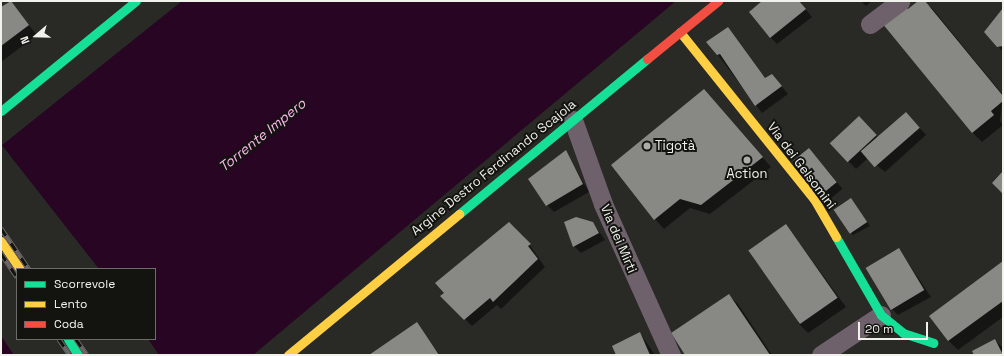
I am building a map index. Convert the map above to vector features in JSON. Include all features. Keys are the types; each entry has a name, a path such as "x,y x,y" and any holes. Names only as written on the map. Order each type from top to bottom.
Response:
{"main road":[{"path":"1,111 136,1"},
{"name":"Argine Destro Ferdinando Scajola","path":"288,355 718,1"},
{"name":"Via dei Gelsomini","path":"680,32 814,199 881,315 903,333 933,343"},
{"path":"1,241 19,268"},
{"path":"69,340 78,355"}],"street":[{"path":"870,24 900,1"},
{"name":"Via dei Mirti","path":"573,120 603,204 671,355"},
{"path":"821,355 881,315"}],"water":[{"name":"Torrente Impero","path":"182,1 676,1 253,355 1,355 1,146"}],"pier":[{"path":"1,144 98,268 16,268 16,340 149,340 159,355 14,355 1,336"}],"building":[{"path":"11,1 29,25 1,46 1,7"},
{"path":"762,1 799,1 806,9 770,38 749,12"},
{"path":"918,1 925,1 1003,96 1003,101 991,111 994,115 972,133 882,23 904,5 908,9"},
{"path":"1003,8 1003,46 997,47 984,32"},
{"path":"728,27 765,78 772,74 782,86 755,106 720,54 717,55 706,42"},
{"path":"704,89 763,157 701,205 680,199 654,220 611,165"},
{"path":"906,112 920,128 874,167 861,151"},
{"path":"859,116 877,135 847,162 830,143"},
{"path":"809,148 837,182 821,195 793,161"},
{"path":"566,150 583,184 546,206 528,179"},
{"path":"1003,171 1003,194 992,183"},
{"path":"851,198 867,222 850,234 834,210"},
{"path":"576,217 593,222 599,233 573,247 564,222"},
{"path":"509,222 531,244 528,246 538,259 493,302 490,298 464,320 440,296 444,293 435,283"},
{"path":"786,224 838,298 800,324 748,250"},
{"path":"899,248 924,290 891,310 866,268"},
{"path":"1003,261 1003,301 948,341 929,316"},
{"path":"729,294 770,355 685,355 671,333"},
{"path":"417,322 439,355 369,355"},
{"path":"640,332 650,355 616,355 612,346"},
{"path":"995,339 1003,355 974,355 972,351"}],"railway":[{"path":"1,228 28,268"},
{"path":"1,253 16,276"},
{"path":"60,340 70,355"},
{"path":"77,340 87,355"}],"traffic: fast":[{"path":"1,111 136,1"},
{"path":"459,214 647,59"},
{"path":"836,237 881,315 903,333 933,343"},
{"path":"69,340 78,355"}],"traffic: slow":[{"path":"680,32 814,199 836,237"},
{"path":"288,355 459,214"},
{"path":"1,241 19,268"}],"traffic: jam":[{"path":"647,59 718,1"}],"place":[{"name":"Tigotà","path":"647,146"},
{"name":"Action","path":"747,160"}]}
